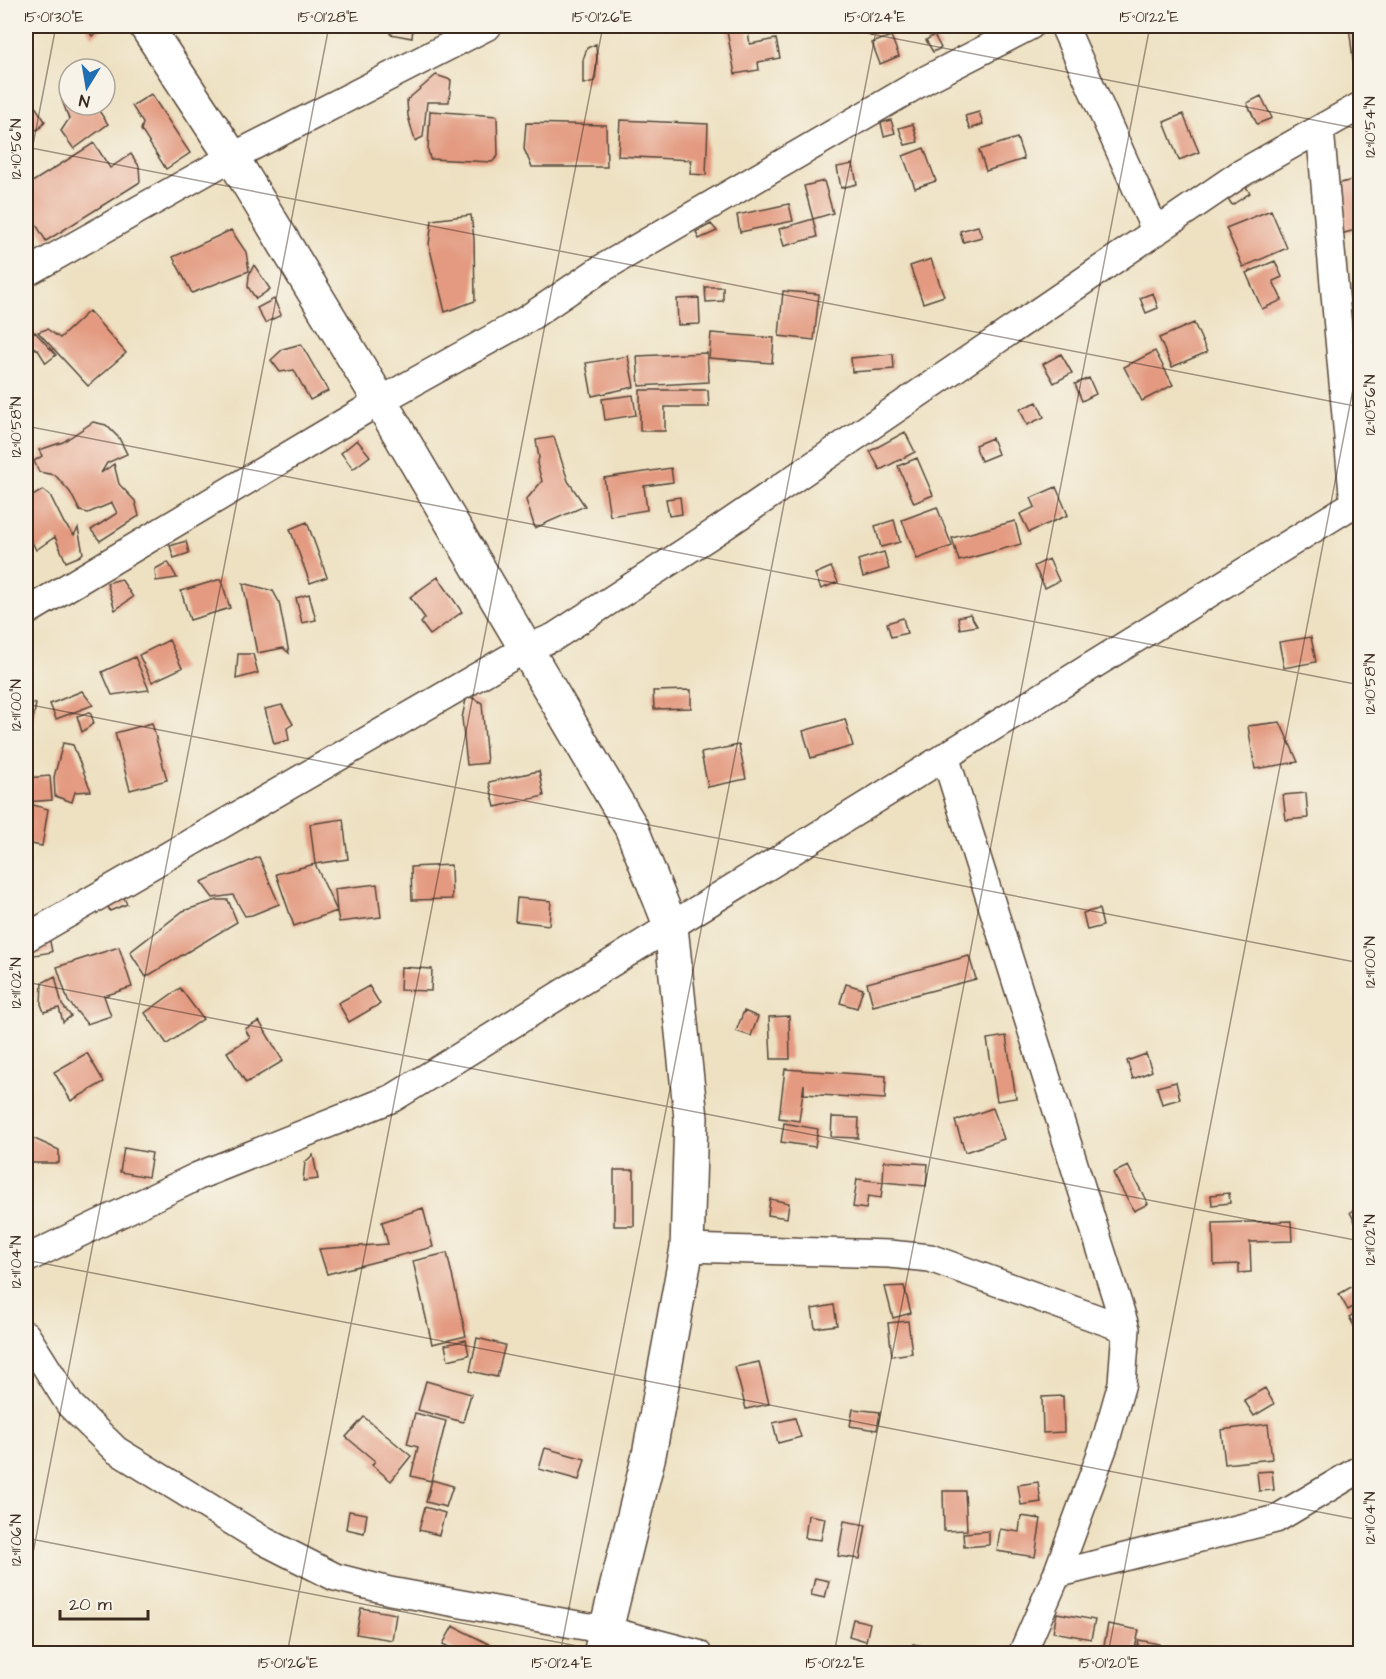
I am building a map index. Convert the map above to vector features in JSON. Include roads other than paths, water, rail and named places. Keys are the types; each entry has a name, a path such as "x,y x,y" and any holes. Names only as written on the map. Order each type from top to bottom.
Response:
{"street":[{"path":"146,26 232,157 380,401 631,827 671,927 691,1118 687,1248 649,1455 603,1641"},
{"path":"26,273 232,157 488,26"},
{"path":"26,612 380,401 527,319 601,269 915,86 1030,26"},
{"path":"1064,26 1156,232"},
{"path":"26,939 525,649 554,637 723,527 1240,174 1360,106"},
{"path":"26,1259 198,1176 393,1098 1357,502 1320,129"},
{"path":"945,756 1126,1329 1122,1383 1105,1443 1057,1574 1022,1653"},
{"path":"687,1248 889,1254 930,1258 1126,1329"},
{"path":"26,1335 70,1405 116,1450 266,1542 335,1577 603,1641 698,1653"},
{"path":"1057,1574 1276,1519 1360,1469"}]}
